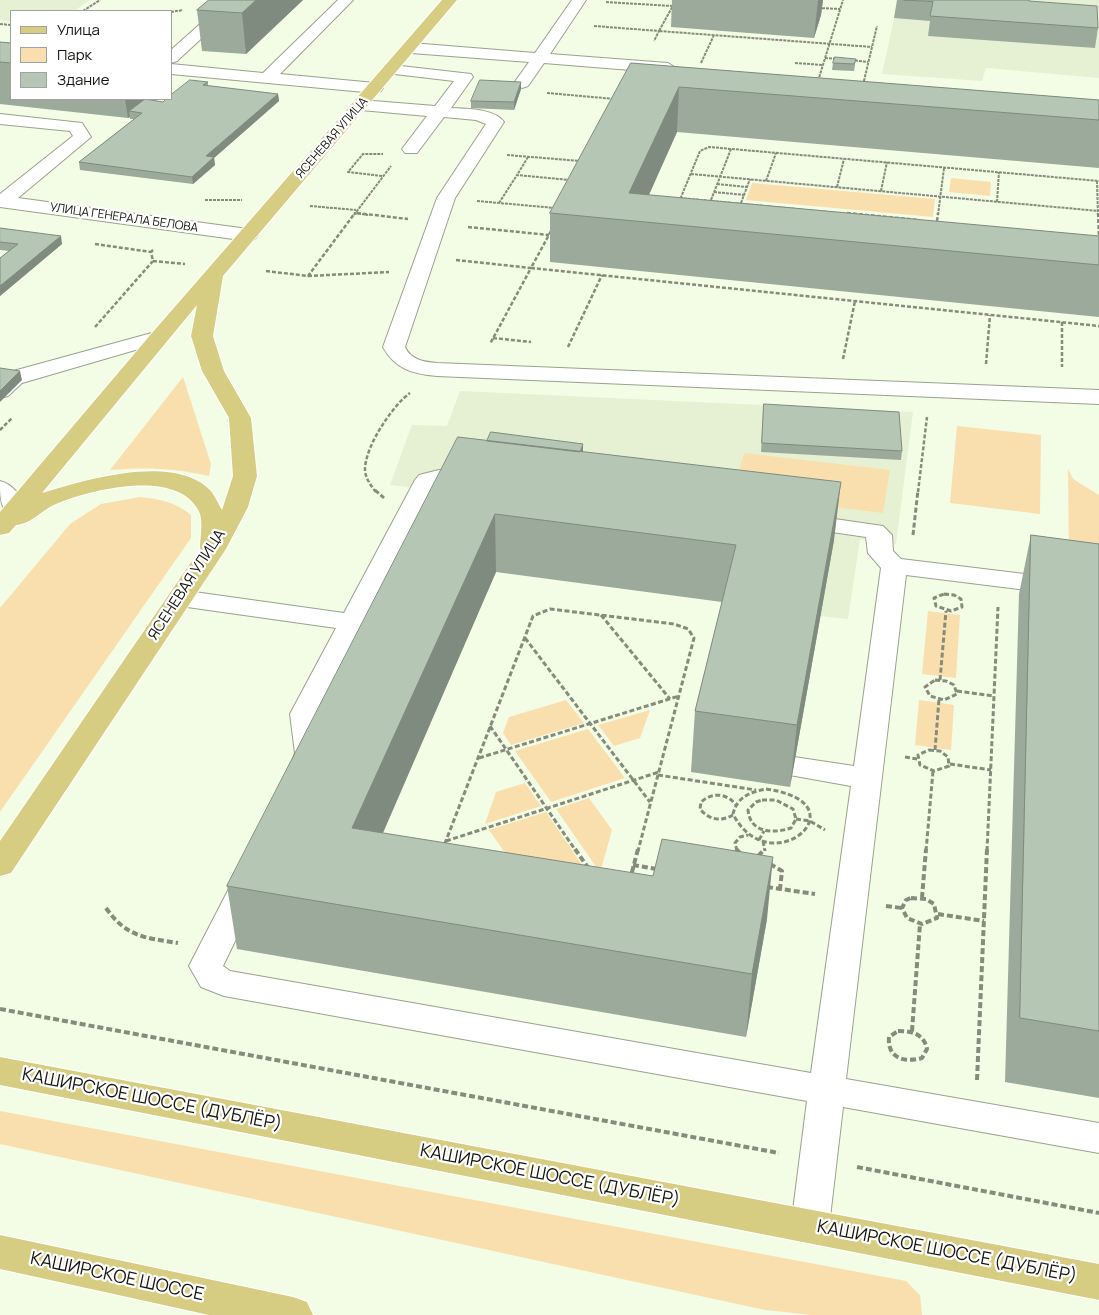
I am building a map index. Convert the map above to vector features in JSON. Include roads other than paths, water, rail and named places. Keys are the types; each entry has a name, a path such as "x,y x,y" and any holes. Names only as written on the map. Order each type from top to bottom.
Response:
{"main road":[{"name":"ЯСЕНЕВАЯ УЛИЦА","path":"0,528 159,337 411,48 450,0"},
{"name":"ЯСЕНЕВАЯ УЛИЦА","path":"0,865 213,549 236,506 245,476 240,418 213,371 202,336 214,274"},
{"path":"0,528 47,499 92,486 133,478 171,481 181,482 201,495 213,516 213,549"},
{"name":"КАШИРСКОЕ ШОССЕ (ДУБЛЁР)","path":"0,1071 1099,1282"},
{"name":"КАШИРСКОЕ ШОССЕ","path":"0,1252 293,1315"}],"street":[{"path":"172,57 236,0"},
{"path":"266,78 346,0"},
{"path":"522,83 579,0"},
{"path":"411,48 683,69"},
{"path":"172,69 375,88"},
{"path":"392,70 465,76 433,119 405,152"},
{"path":"355,112 433,119 485,116 496,122 446,198 436,222 394,347 396,354 403,360 422,368 1099,397"},
{"path":"0,119 76,127 82,137 1,202"},
{"name":"УЛИЦА ГЕНЕРАЛА БЕЛОВА","path":"1,202 248,235"},
{"path":"0,391 14,378 159,337"},
{"path":"289,799 310,754 311,746 303,724 304,714 427,480 431,478 498,484"},
{"path":"0,488 16,508"},
{"path":"782,519 874,531 879,536 877,546 879,552 902,567 1099,591"},
{"path":"810,1226 867,778 902,567"},
{"path":"180,598 353,622"},
{"path":"794,767 867,778"},
{"path":"262,852 206,966 213,978 224,983 1099,1138"}]}
